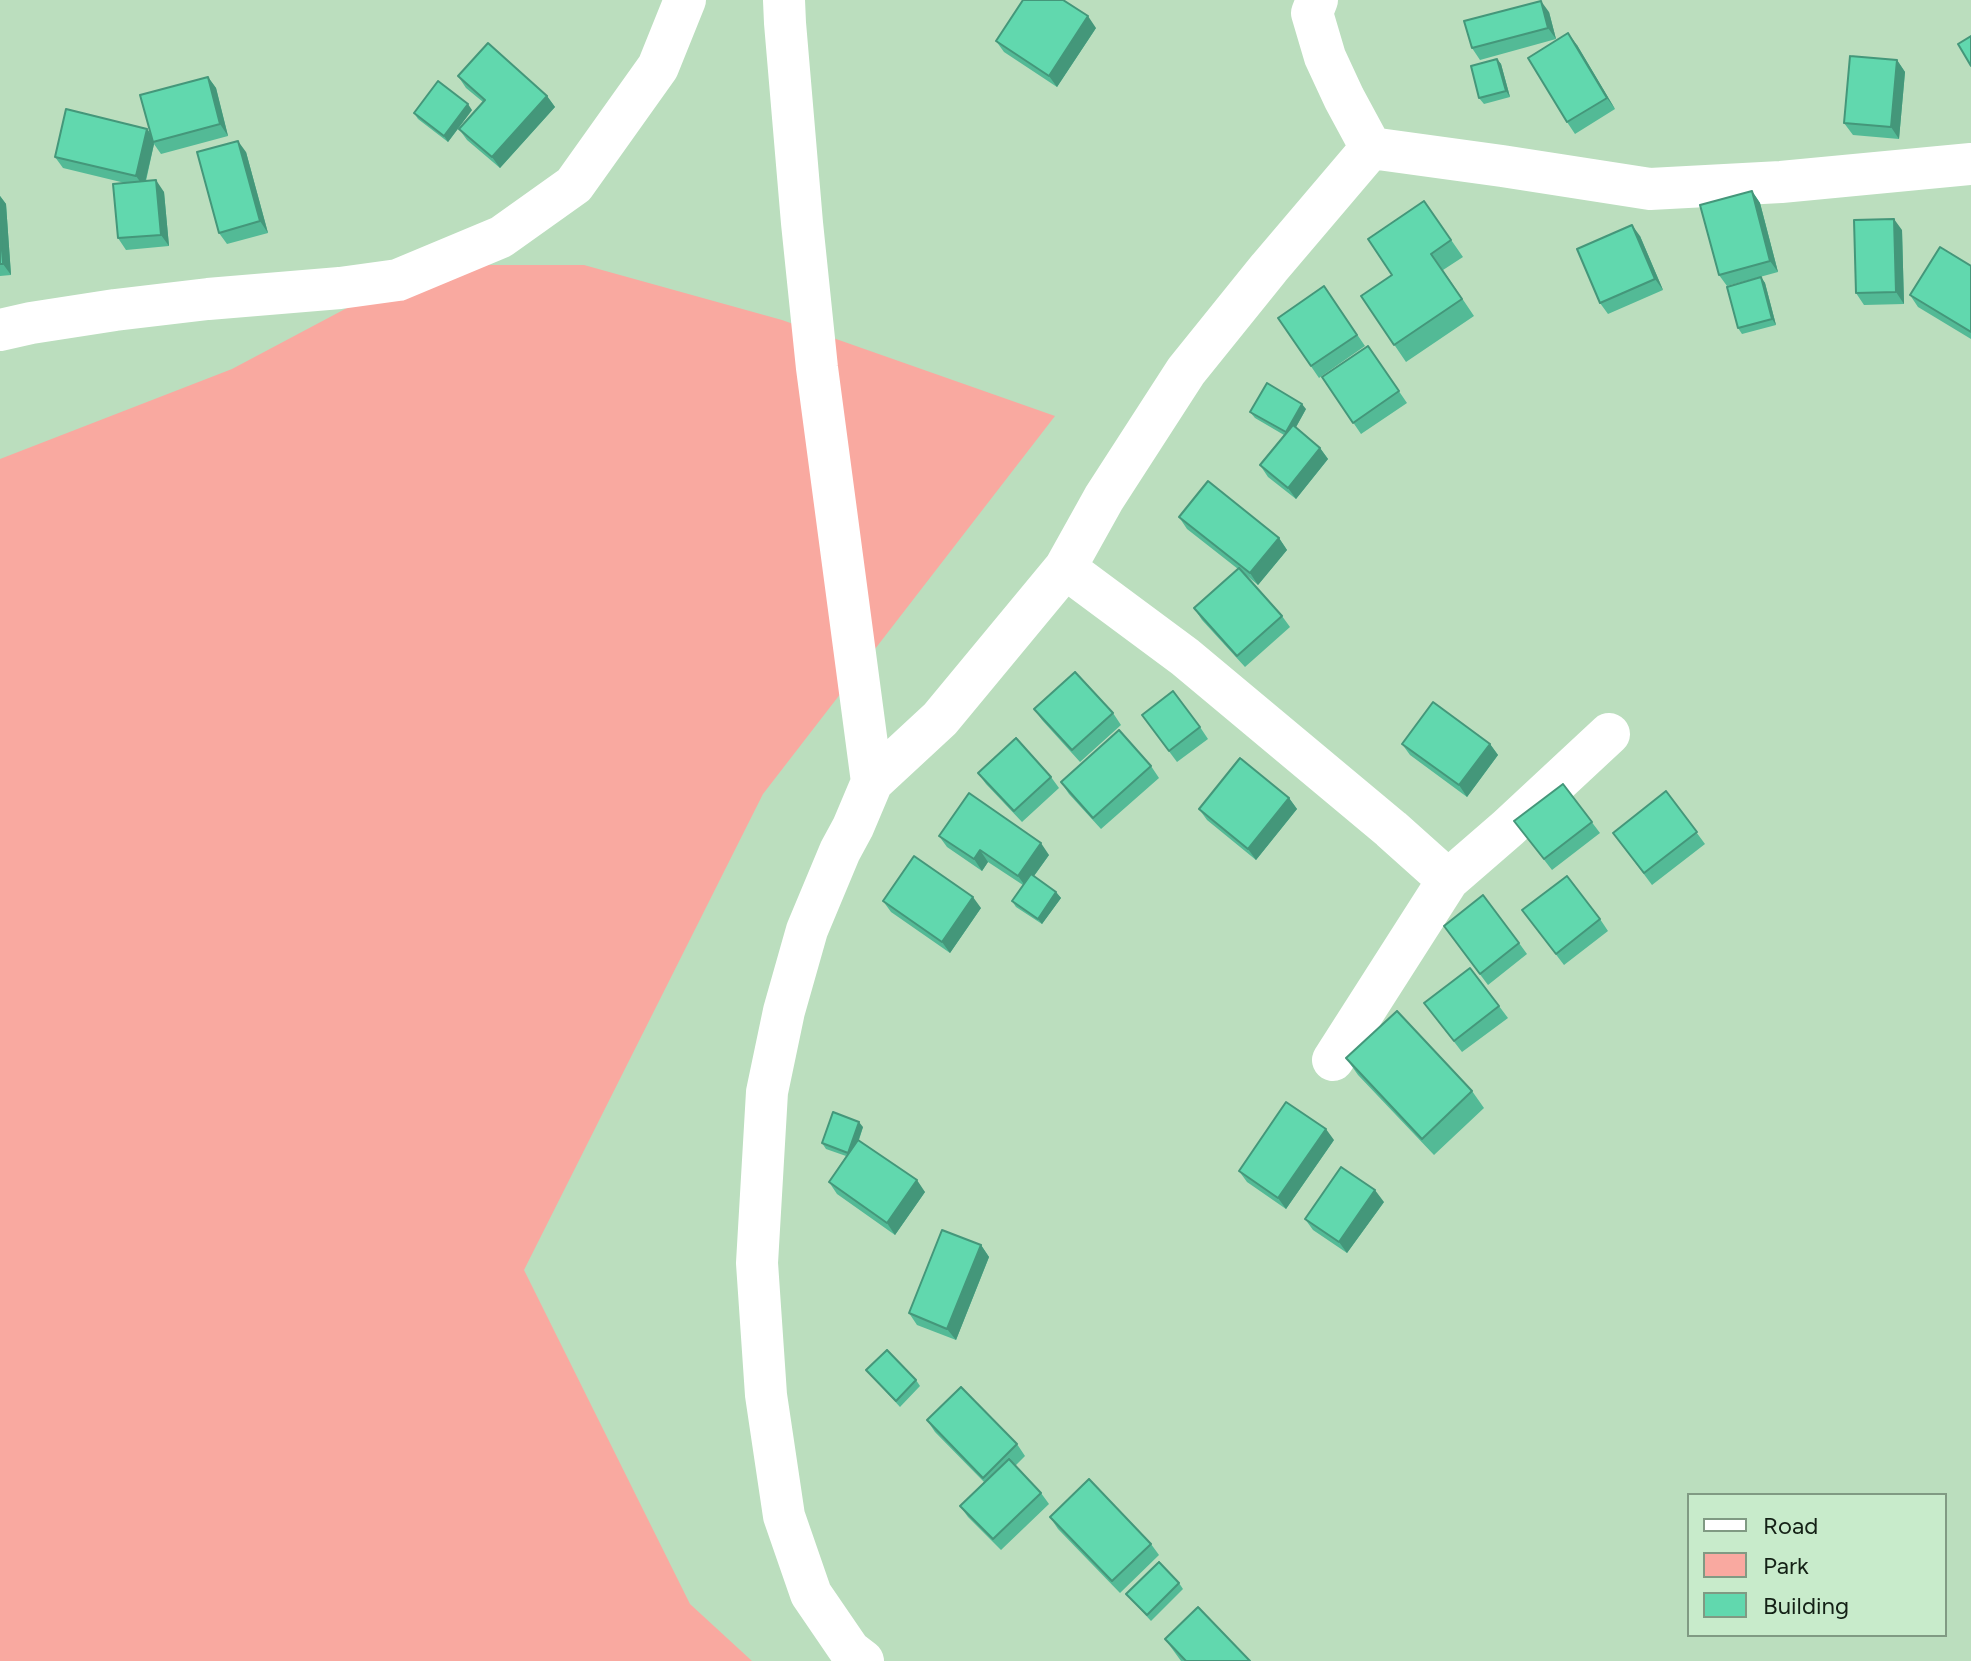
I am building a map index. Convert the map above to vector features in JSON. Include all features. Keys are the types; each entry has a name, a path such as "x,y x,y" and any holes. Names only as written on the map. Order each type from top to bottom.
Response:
{"street":[{"path":"0,330 130,308 398,280 501,237 574,185 658,67 685,0"},
{"path":"784,0 800,208 817,368 872,782"},
{"path":"1317,0 1312,13 1325,57 1371,148"},
{"path":"863,1661 850,1651 811,1594 784,1516 766,1395 757,1263 767,1092 784,1011 807,930 872,782 940,719 1065,568 1104,498 1186,371 1371,148"},
{"path":"1371,148 1650,189 1781,182 1971,164"},
{"path":"1065,568 1185,657 1448,880"},
{"path":"1333,1060 1448,880 1609,734"}],"green space":[{"path":"428,265 584,265 782,320 1055,416 763,794 524,1270 690,1604 752,1661 0,1661 0,459 232,369"}],"building":[{"path":"1023,0 1063,0 1088,16 1049,76 996,41"},
{"path":"1541,1 1548,28 1472,48 1464,21"},
{"path":"1568,33 1607,98 1567,122 1528,58"},
{"path":"1971,36 1971,66 1958,44"},
{"path":"488,43 547,96 492,157 459,129 485,100 458,76"},
{"path":"1850,56 1897,60 1891,127 1844,123"},
{"path":"1497,59 1506,91 1479,98 1471,66"},
{"path":"208,77 220,124 153,142 140,95"},
{"path":"438,81 468,104 444,136 414,113"},
{"path":"66,109 147,129 136,176 55,157"},
{"path":"238,141 260,221 219,233 197,152"},
{"path":"156,180 161,235 118,238 113,184"},
{"path":"1752,191 1770,261 1719,275 1700,205"},
{"path":"1424,201 1451,240 1431,254 1462,299 1394,345 1361,296 1392,275 1368,239"},
{"path":"1894,219 1896,292 1856,293 1854,220"},
{"path":"0,224 3,264 0,264"},
{"path":"1632,225 1655,279 1600,303 1577,249"},
{"path":"1940,247 1971,266 1971,332 1910,295"},
{"path":"1761,277 1772,319 1738,328 1727,287"},
{"path":"1324,286 1357,335 1311,366 1278,318"},
{"path":"1368,346 1399,391 1353,423 1322,377"},
{"path":"1267,383 1302,404 1286,432 1250,412"},
{"path":"1293,425 1320,448 1288,488 1260,465"},
{"path":"1208,481 1279,538 1250,573 1179,517"},
{"path":"1239,568 1282,616 1237,656 1194,608"},
{"path":"1075,672 1113,713 1072,750 1034,709"},
{"path":"1173,691 1200,727 1169,751 1142,715"},
{"path":"1433,702 1490,744 1459,785 1402,744"},
{"path":"1119,730 1151,766 1093,818 1061,782"},
{"path":"1016,738 1051,777 1014,811 978,773"},
{"path":"1240,758 1289,798 1248,849 1199,809"},
{"path":"1563,784 1592,822 1544,859 1514,821"},
{"path":"1666,791 1697,832 1644,873 1613,833"},
{"path":"969,793 1041,843 1018,876 980,850 974,859 939,836"},
{"path":"914,856 973,897 942,942 883,901"},
{"path":"1031,874 1056,892 1038,919 1012,901"},
{"path":"1567,876 1600,919 1556,954 1522,910"},
{"path":"1483,895 1519,943 1480,974 1444,926"},
{"path":"1470,968 1499,1006 1454,1041 1424,1003"},
{"path":"1397,1011 1472,1091 1422,1139 1346,1058"},
{"path":"1286,1102 1326,1129 1278,1198 1239,1171"},
{"path":"833,1112 859,1122 848,1153 822,1143"},
{"path":"858,1140 917,1180 887,1223 829,1182"},
{"path":"1341,1167 1375,1190 1339,1242 1305,1219"},
{"path":"942,1230 981,1245 947,1329 909,1313"},
{"path":"887,1350 916,1380 896,1401 866,1370"},
{"path":"961,1387 1017,1444 983,1478 927,1420"},
{"path":"1009,1459 1041,1493 993,1539 960,1506"},
{"path":"1089,1479 1151,1544 1112,1581 1050,1517"},
{"path":"1159,1562 1179,1583 1147,1615 1126,1594"},
{"path":"1198,1607 1250,1661 1186,1661 1165,1639"}]}
